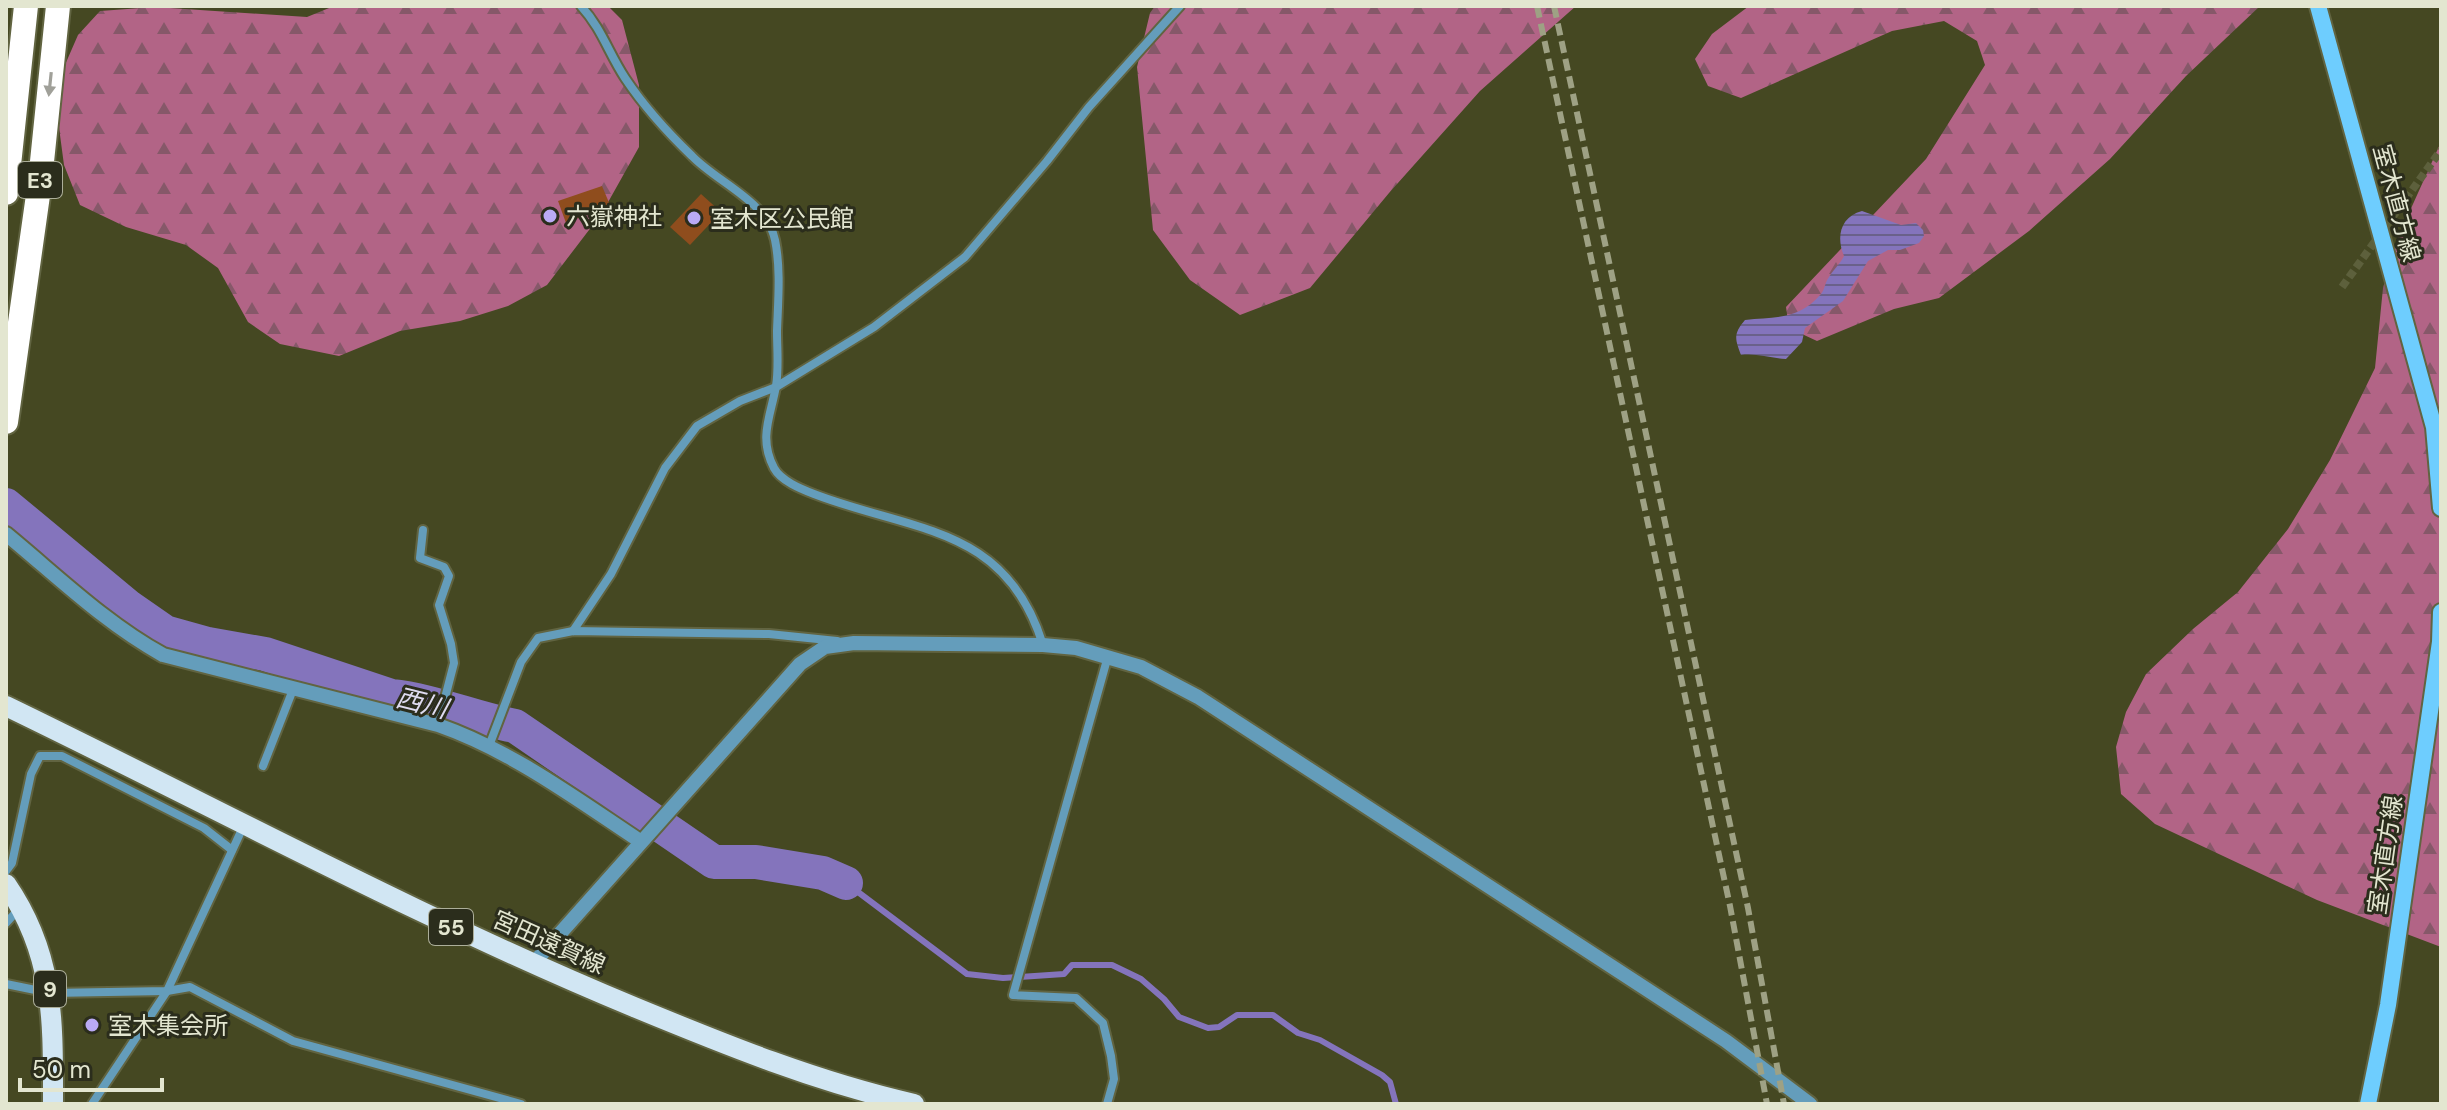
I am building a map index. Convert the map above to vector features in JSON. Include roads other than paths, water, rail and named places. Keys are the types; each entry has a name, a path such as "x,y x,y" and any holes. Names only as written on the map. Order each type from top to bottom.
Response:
{"highway":[{"name":"E3","path":"6,193 26,6"},
{"name":"E3","path":"6,422 40,181 58,6"}],"main road":[{"name":"室木直方線","path":"2318,6 2434,427 2441,508"},
{"name":"室木直方線","path":"2368,1104 2388,1005 2440,642 2441,612"},
{"name":"宮田遠賀線","path":"6,706 532,965 744,1053 822,1079 914,1104"},
{"name":"9","path":"6,884 33,932 50,993 53,1104"}],"street":[{"path":"581,6 597,25 626,80 693,158 764,215 775,239 778,295 776,387 769,406 765,436 774,470 796,487 837,503 966,543 993,562 1022,595 1035,619 1043,645"},
{"path":"573,631 611,574 665,468 697,426 740,401 776,387 874,327 941,278 965,257 1089,107 1180,6"},
{"path":"423,530 420,558 444,567 449,576 439,605 454,663 438,725"},
{"path":"6,534 107,619 163,655 438,725 523,763 640,841"},
{"path":"489,746 521,662 538,638 573,631 769,634 854,643 1043,645 1108,656 1166,678 1198,697 1726,1041 1810,1104"},
{"path":"532,965 800,664 825,647 854,643"},
{"path":"1107,1104 1114,1079 1103,1023 1076,998 1013,995 1108,656"},
{"path":"263,766 294,687"},
{"path":"6,871 12,863 31,774 40,756 62,756 204,828 232,850"},
{"path":"92,1104 167,991 244,825"},
{"path":"6,923 21,907"},
{"path":"6,984 50,993 167,991 190,987 293,1041 521,1104"}],"waterway":[{"name":"西川","path":"6,505 129,607 165,632 208,644 265,654 391,696 422,701 515,726 714,862 756,862 823,873 846,883"},
{"path":"846,883 967,974 1003,978 1064,974 1072,965 1112,965 1141,979 1179,1017 1208,1028 1219,1027 1237,1015 1273,1015 1298,1033 1320,1040 1382,1075 1390,1082 1396,1104"}],"tunnel":[{"path":"2342,287 2441,150"}],"railway":[{"path":"1537,6 1730,906 1767,1104"},
{"path":"1554,6 1748,908 1784,1104"}],"place":[{"name":"六嶽神社","path":"550,216"},
{"name":"室木区公民館","path":"694,218"},
{"name":"室木集会所","path":"92,1025"}]}
